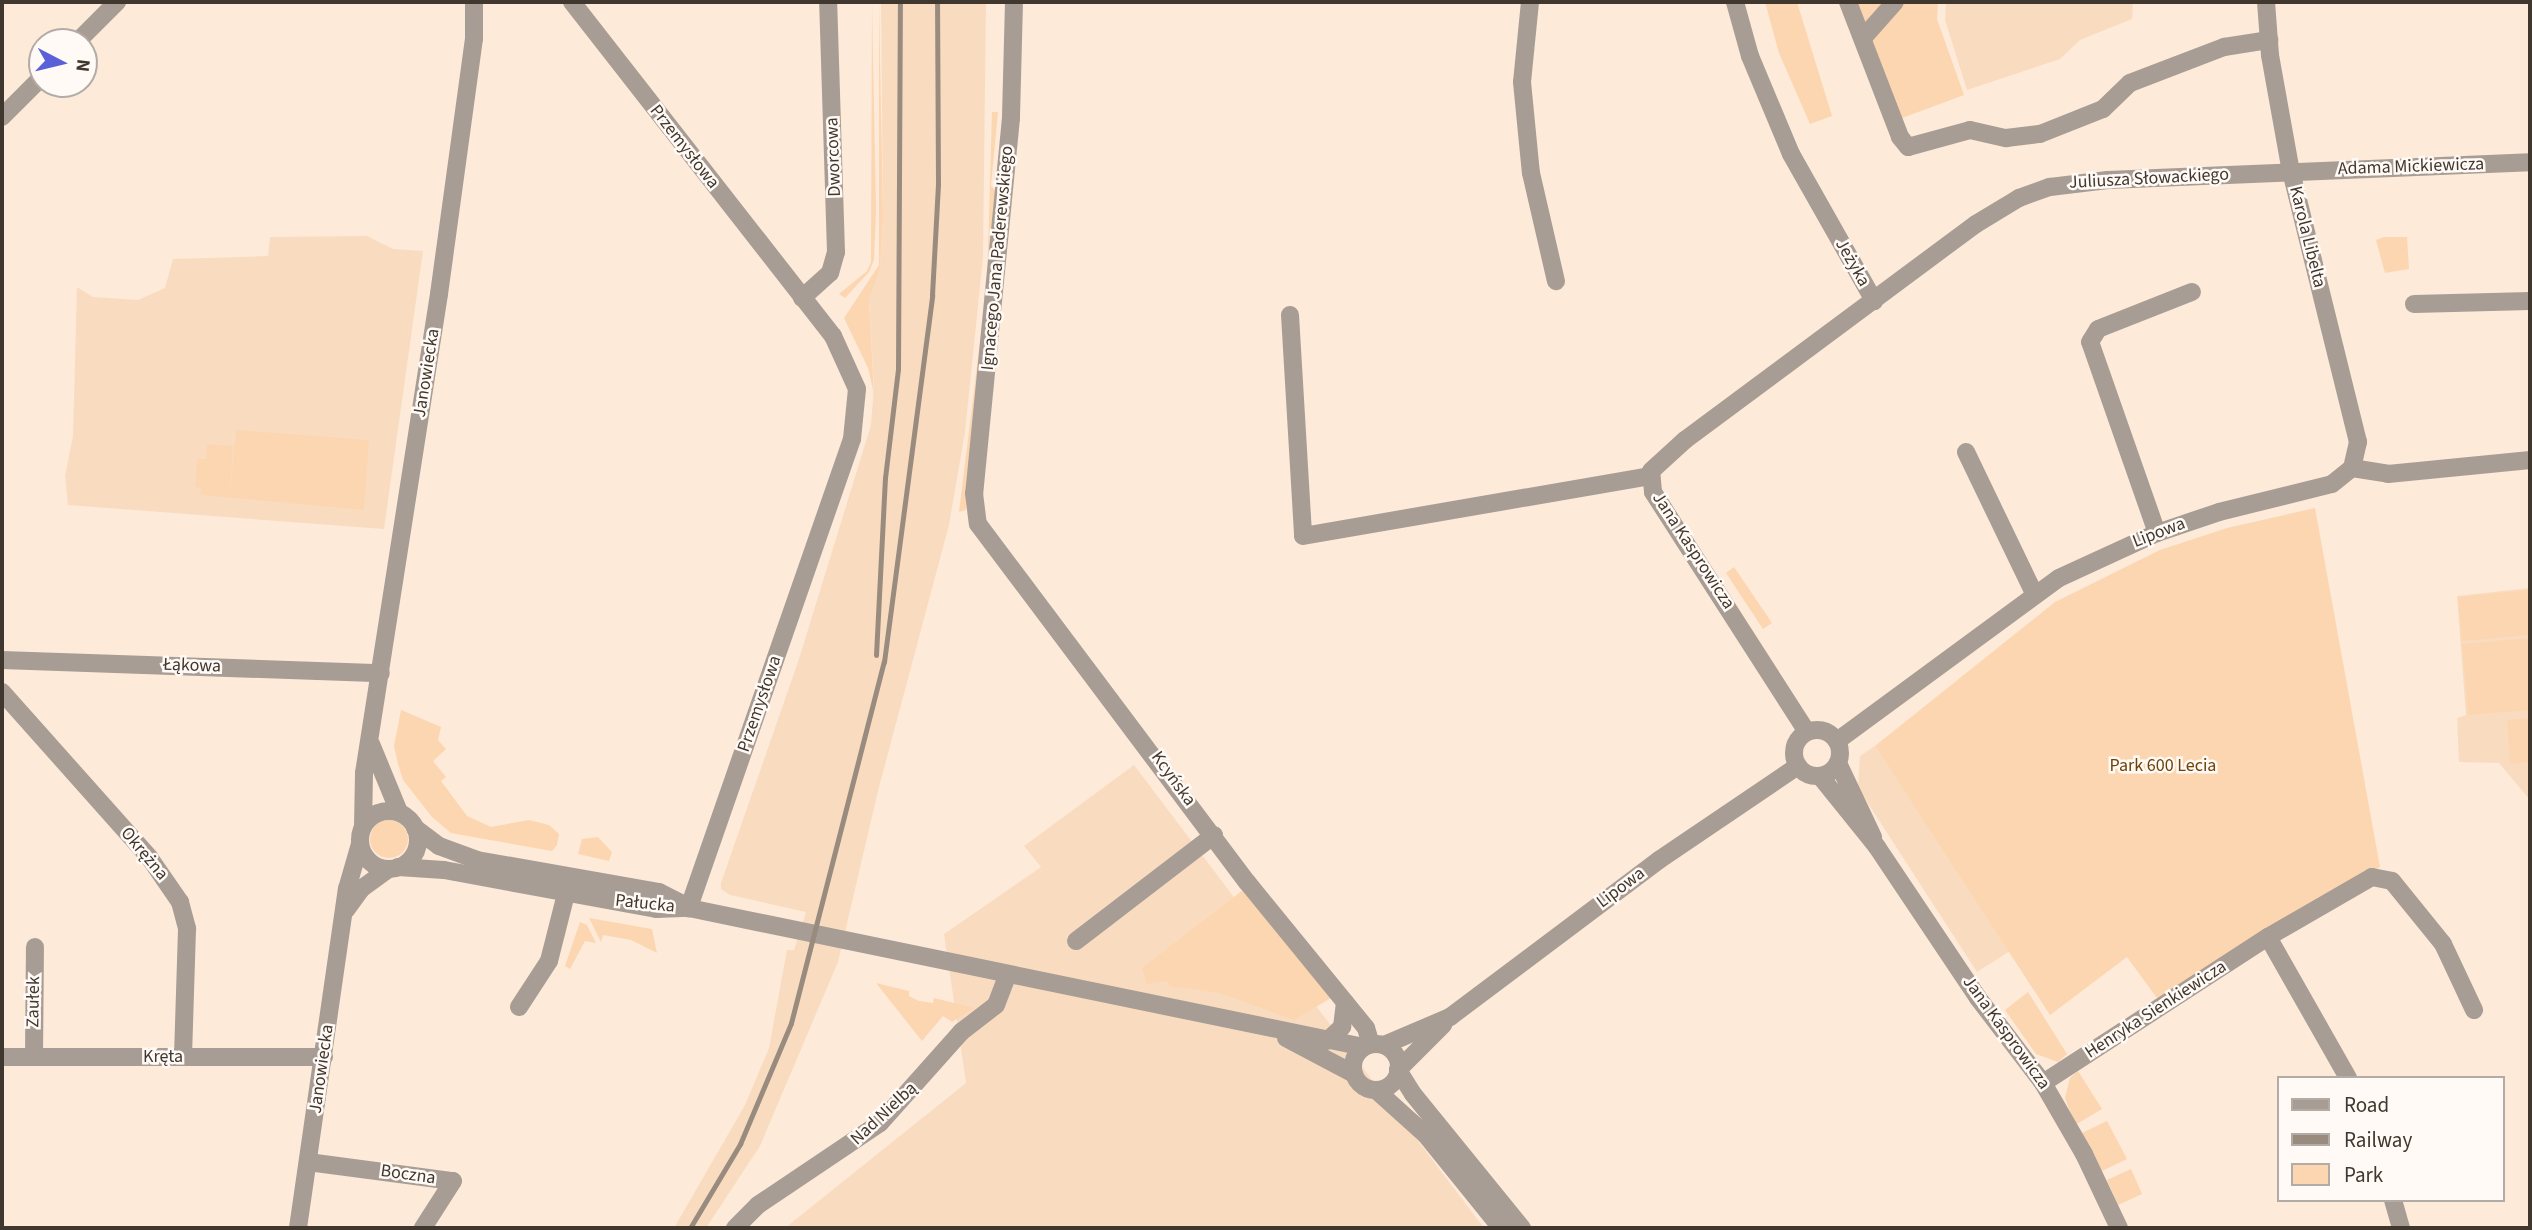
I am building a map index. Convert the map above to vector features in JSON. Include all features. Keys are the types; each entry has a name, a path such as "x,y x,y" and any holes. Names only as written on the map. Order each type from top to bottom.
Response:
{"street":[{"path":"91,28 117,2"},
{"name":"Janowiecka","path":"363,826 364,773 371,744 474,39 474,2"},
{"path":"474,39 483,2"},
{"name":"Przemysłowa","path":"572,2 802,298 849,365 857,389 855,426 689,908"},
{"name":"Dworcowa","path":"802,298 830,273 836,252 828,2"},
{"name":"Ignacego Jana Paderewskiego","path":"976,513 1011,118 1014,2"},
{"path":"1530,2 1522,82 1531,173 1556,281"},
{"name":"Jeżyka","path":"1650,476 1654,466 1685,440 1874,300 1776,121 1735,2"},
{"path":"1848,2 1900,137 1908,147 1970,130 2006,138 2040,134 2103,109 2130,83 2224,47 2269,40"},
{"path":"1863,38 1895,2"},
{"name":"Karola Libelta","path":"2266,2 2269,40 2291,172 2355,428 2358,447 2352,468"},
{"path":"2,117 28,91"},
{"name":"Adama Mickiewicza","path":"2291,172 2530,162"},
{"name":"Juliusza Słowackiego","path":"1874,300 1994,212 2050,187 2291,172"},
{"path":"2157,533 2090,342 2098,329 2192,292"},
{"path":"2414,304 2530,301"},
{"path":"1290,314 1303,536 1650,476"},
{"path":"1966,452 2034,593"},
{"path":"2352,468 2388,474 2530,460"},
{"name":"Lipowa","path":"1838,741 2034,593 2157,533 2219,512 2332,484 2352,468"},
{"name":"Jana Kasprowicza","path":"1650,476 1653,492 1765,660 1807,732"},
{"name":"Kcyńska","path":"976,513 983,534 1366,1028 1373,1046"},
{"name":"Łąkowa","path":"2,660 381,673"},
{"name":"Okrężna","path":"2,692 149,857 180,902 187,929 183,1057"},
{"path":"1826,731 1838,741 1838,763 1820,776 1798,766 1796,744 1807,732 1826,731"},
{"name":"Janowiecka","path":"371,744 398,812"},
{"name":"Jana Kasprowicza","path":"1838,763 1877,847"},
{"name":"Lipowa","path":"1398,1070 1450,1017 1659,860 1798,766"},
{"name":"Jana Kasprowicza","path":"1820,776 1877,847 1978,998 2043,1083 2084,1154 2119,1228"},
{"path":"346,910 361,889 394,868 415,851 415,828 398,812 375,814 363,826 360,844 372,864 394,868"},
{"name":"Pałucka","path":"415,828 448,850 477,860 659,892 689,908"},
{"path":"1076,941 1214,835"},
{"name":"Janowiecka","path":"298,1228 346,910 360,844"},
{"name":"Pałucka","path":"394,868 444,870 656,909 689,908"},
{"name":"Henryka Sienkiewicza","path":"2043,1083 2268,937 2372,877 2392,881 2443,944 2474,1010"},
{"path":"519,1007 548,961 566,894"},
{"path":"689,908 1274,1031 1373,1046 1397,1058 1398,1070 1393,1082 1376,1090"},
{"path":"2268,937 2347,1076"},
{"name":"Zaułek","path":"34,1057 35,947"},
{"name":"Nad Nielbą","path":"735,1228 758,1205 848,1147 896,1108 961,1032 996,1005 1007,976"},
{"path":"1327,1041 1342,1027 1346,1003"},
{"name":"Lipowa","path":"1373,1046 1450,1017"},
{"path":"1274,1031 1354,1073 1360,1083 1376,1090 1426,1135 1501,1228"},
{"path":"1354,1073 1356,1056 1373,1046"},
{"name":"Kręta","path":"2,1058 324,1057"},
{"path":"1398,1070 1522,1228"},
{"name":"Boczna","path":"308,1162 453,1181 423,1228"},
{"path":"2394,1202 2401,1228"}],"shaded area":[{"path":"881,2 986,2 983,257 965,432 949,525 878,791 838,962 760,1146 706,1228 674,1228 745,1105 769,1048 787,950 794,950 806,912 730,895 721,889 721,883 799,659 871,425 874,386 869,301 880,269 883,216"},
{"path":"1946,2 2133,2 2132,19 2080,40 2060,59 1967,90 1945,20"},
{"path":"367,236 393,249 423,251 384,529 68,505 65,476 73,436 77,287 93,297 138,300 165,288 173,259 268,256 270,237"},
{"path":"2530,588 2530,800 2499,763 2459,762 2457,718 2466,715 2457,596"},
{"path":"1875,746 2010,951 1977,972 1858,788 1860,756"},
{"path":"1134,765 1484,1228 785,1228 966,1083 944,934 1041,867 1024,846"}],"green space":[{"path":"872,2 876,211 874,260 869,272 845,298 839,294 867,271 871,262"},
{"path":"879,2 883,216 880,269 869,301 874,394 868,368 844,318 879,265"},
{"path":"1765,2 1797,2 1832,116 1810,124 1779,53"},
{"path":"1858,2 1938,2 1937,19 1964,95 1894,121 1849,5"},
{"path":"992,112 998,112 991,186 997,192 966,510 959,512 987,285"},
{"path":"2384,237 2407,237 2409,269 2385,273 2376,240"},
{"path":"236,430 369,440 364,510 200,495 201,488 195,487 197,459 206,459 207,444 233,446 230,494"},
{"name":"Park 600 Lecia","path":"2315,508 2380,867 2157,998 2127,957 2050,1015 1875,746 2055,602 2160,550 2227,528"},
{"path":"1734,567 1772,623 1763,629 1726,573"},
{"path":"2530,590 2530,635 2462,641 2458,597"},
{"path":"2530,638 2530,710 2468,715 2462,644"},
{"path":"401,710 441,727 438,740 446,749 433,761 446,777 441,781 467,816 491,827 529,820 549,825 559,834 557,845 552,851 451,833 432,817 403,780 398,764 394,746"},
{"path":"2530,718 2530,762 2510,764 2507,720"},
{"path":"389,820 403,825 408,839 403,853 389,858 375,853 370,839 375,825"},
{"path":"598,837 612,852 609,861 578,854 582,839"},
{"path":"1247,887 1331,998 1294,1020 1220,993 1169,986 1168,981 1147,984 1142,968"},
{"path":"589,918 652,929 657,953 631,940 603,935 601,942"},
{"path":"580,922 587,925 596,943 585,941 570,969 565,966"},
{"path":"876,983 909,991 909,996 919,1001 933,1003 934,998 974,1008 952,1022 943,1016 922,1041"},
{"path":"2028,992 2067,1054 2058,1062 2036,1054 2005,1010"},
{"path":"2078,1071 2102,1109 2075,1125 2065,1098 2070,1078"},
{"path":"2107,1121 2127,1159 2102,1171 2080,1134"},
{"path":"2131,1169 2142,1194 2118,1205 2107,1180"}],"railway":[{"path":"876,655 885,478 898,369 900,2"},
{"path":"690,1228 740,1144 791,1023 884,662 932,295 938,184 937,2"}]}
